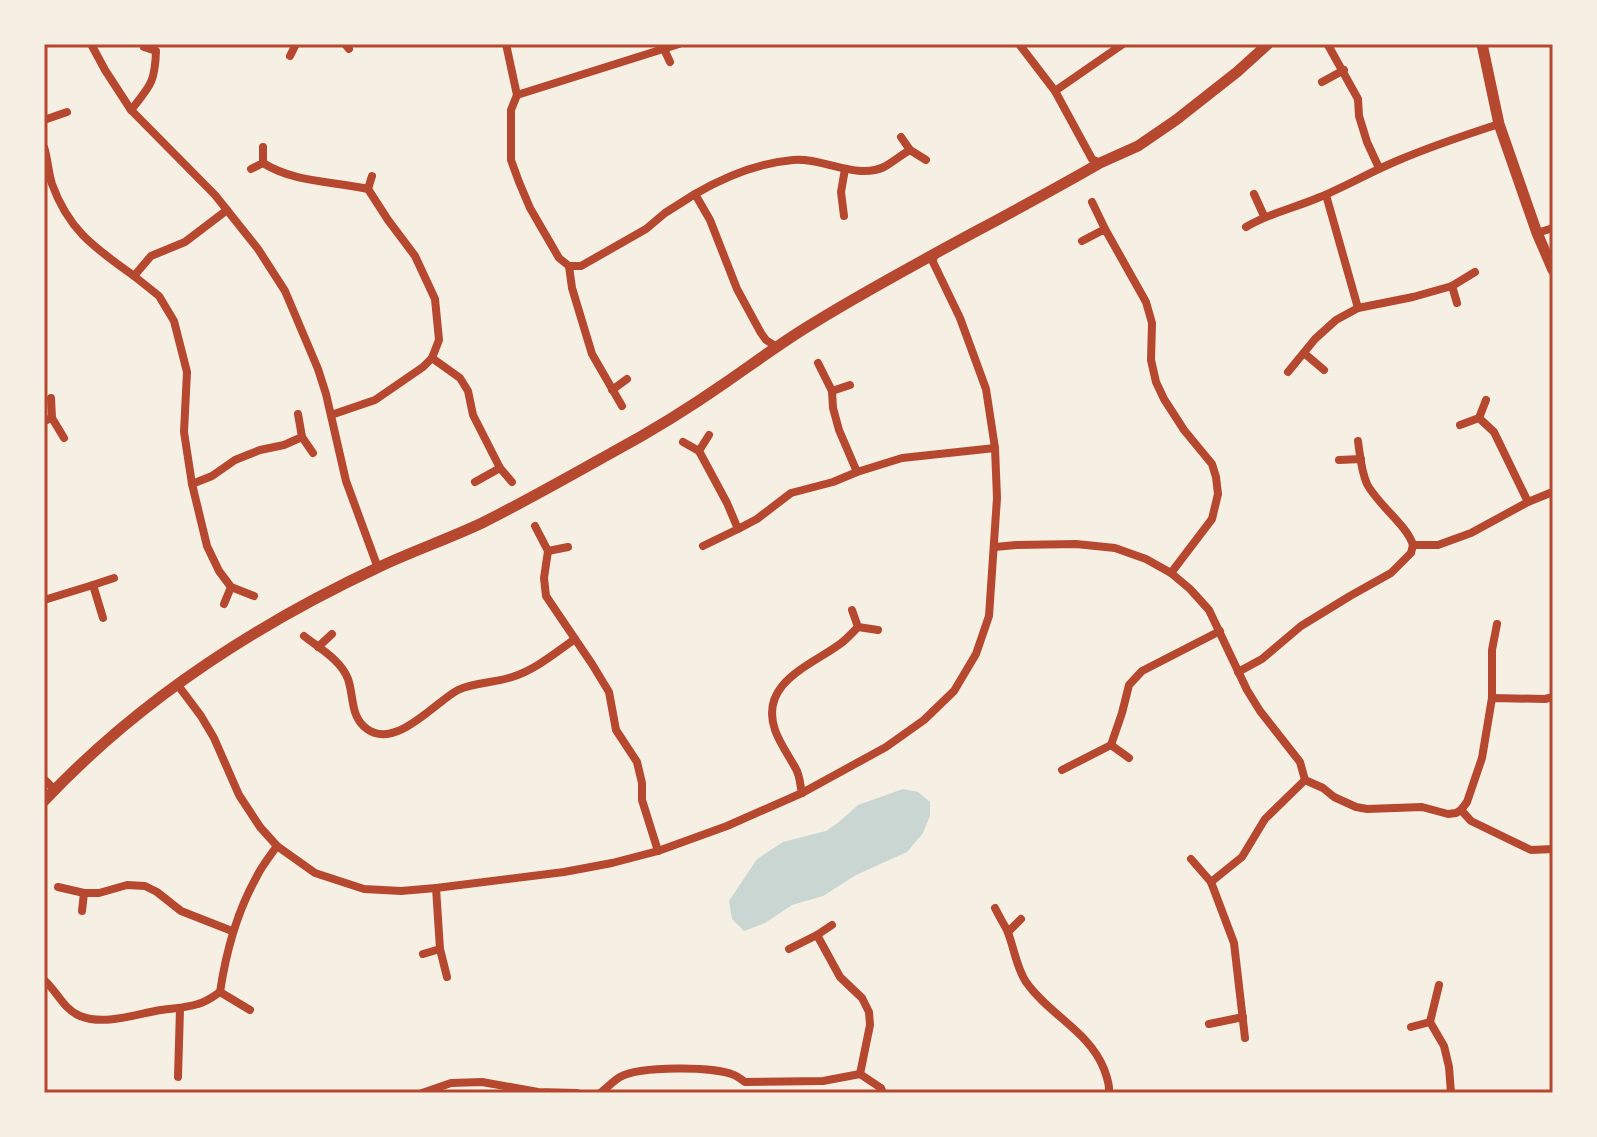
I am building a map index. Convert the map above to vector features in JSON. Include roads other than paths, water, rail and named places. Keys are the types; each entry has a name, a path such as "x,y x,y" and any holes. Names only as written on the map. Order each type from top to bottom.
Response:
{"street":[{"path":"91,44 131,110 227,210 258,249 285,291 318,369 346,481 378,568"},
{"path":"290,56 296,44"},
{"path":"506,44 517,95 511,110 511,160 530,208 559,258 569,266 581,266 625,242 695,194 747,168 795,159 853,170 881,168 910,150"},
{"path":"517,95 679,44"},
{"path":"1019,44 1055,91 1092,159 1100,163"},
{"path":"1055,91 1123,44"},
{"path":"44,801 127,723 177,684 282,617 378,568 480,524 623,447 844,305 1100,163 1138,146 1176,120 1268,44"},
{"path":"1482,44 1499,124 1553,270"},
{"path":"1328,45 1358,99 1359,116 1379,168"},
{"path":"131,110 155,74 157,48 144,47"},
{"path":"664,49 670,62"},
{"path":"1322,82 1344,70"},
{"path":"44,120 67,112"},
{"path":"1246,227 1264,216 1326,195 1379,168 1499,124"},
{"path":"901,137 910,150 926,160"},
{"path":"44,147 51,180 74,227 96,249 159,296 174,321 187,372 184,432 192,484 207,546 231,587 254,596"},
{"path":"263,147 263,163"},
{"path":"263,163 303,180 368,189 415,256 435,299 439,340 432,358 375,400 331,415"},
{"path":"251,169 263,163"},
{"path":"844,216 841,192 845,169"},
{"path":"368,189 372,176"},
{"path":"695,194 710,220 737,289 761,333 777,347"},
{"path":"1254,194 1264,216"},
{"path":"1326,195 1358,308"},
{"path":"1092,202 1146,302 1152,323 1151,360 1156,382 1184,430 1212,464 1216,477 1218,494 1212,519 1171,573"},
{"path":"134,276 151,256 185,242 227,210"},
{"path":"1537,233 1553,228"},
{"path":"1082,241 1105,229"},
{"path":"177,684 214,738 239,795 277,846 315,873 364,889 401,891 564,872 658,851 727,826 802,793 886,747 924,720 954,691 976,654 989,616 997,498 995,448 986,389 960,318 933,262 934,254"},
{"path":"569,266 572,288 592,354 622,406"},
{"path":"1288,372 1315,339 1336,320 1358,308 1452,286 1475,272"},
{"path":"1452,286 1457,303"},
{"path":"1304,353 1324,370"},
{"path":"432,358 460,378 468,391 473,415 500,468 512,482"},
{"path":"818,363 832,391 839,430 857,472"},
{"path":"612,390 627,379"},
{"path":"832,391 850,385"},
{"path":"51,398 48,419 64,438"},
{"path":"1460,425 1479,418 1486,400"},
{"path":"298,414 302,437 313,453"},
{"path":"1479,418 1494,432 1528,502"},
{"path":"699,451 709,435"},
{"path":"192,484 212,476 235,460 302,437"},
{"path":"1238,672 1262,659 1301,626 1391,573 1411,553 1411,537 1368,487 1362,472 1358,441"},
{"path":"683,442 699,451 738,529"},
{"path":"703,546 757,519 791,493 902,458 995,448"},
{"path":"1339,460 1361,459"},
{"path":"475,482 500,468"},
{"path":"1413,545 1438,545 1471,533 1550,493"},
{"path":"535,526 548,551 544,578 546,596 609,692 616,730 637,762 642,800 658,851"},
{"path":"995,547 1076,544 1115,548 1146,559 1171,573 1209,610 1247,690 1300,762 1305,780"},
{"path":"548,551 568,547"},
{"path":"44,600 114,578"},
{"path":"93,585 103,618"},
{"path":"224,604 231,587"},
{"path":"852,610 858,627"},
{"path":"1305,780 1356,807 1422,807 1448,814 1461,810 1467,802 1482,758 1492,698 1492,650 1497,624"},
{"path":"802,793 798,772 774,728 772,705 780,687 842,643 858,627"},
{"path":"858,627 878,630"},
{"path":"1062,770 1111,745 1129,685 1142,671 1220,631"},
{"path":"318,647 332,634"},
{"path":"304,636 340,666 348,678 352,706 358,720 366,729 386,734 417,720 456,691 512,677 575,639"},
{"path":"1492,698 1553,697"},
{"path":"1111,745 1129,758"},
{"path":"44,779 55,790"},
{"path":"1211,882 1242,857 1265,819 1305,780"},
{"path":"1461,810 1471,821 1531,850 1553,849"},
{"path":"44,980 70,1010 79,1016 94,1019 124,1018 203,1003 220,992 232,931 256,877 277,846"},
{"path":"1191,859 1211,882 1234,943 1245,1038"},
{"path":"58,887 99,893 127,885 145,886 181,911 232,931"},
{"path":"436,888 440,949 447,977"},
{"path":"82,911 84,893"},
{"path":"995,908 1008,932 1025,980 1047,1006 1090,1044 1110,1085 1109,1093"},
{"path":"1008,932 1021,919"},
{"path":"789,949 832,925"},
{"path":"817,935 840,977 862,998 869,1012 870,1025 860,1074"},
{"path":"423,954 440,949"},
{"path":"1439,985 1430,1022 1444,1046 1451,1093"},
{"path":"220,992 250,1010"},
{"path":"178,1077 180,1009"},
{"path":"1209,1024 1243,1017"},
{"path":"1411,1027 1430,1022"},
{"path":"600,1093 622,1075 661,1068 736,1075 746,1086 823,1081 860,1074 881,1088 883,1093"},
{"path":"422,1093 451,1083 482,1082 538,1092 577,1093"}]}
